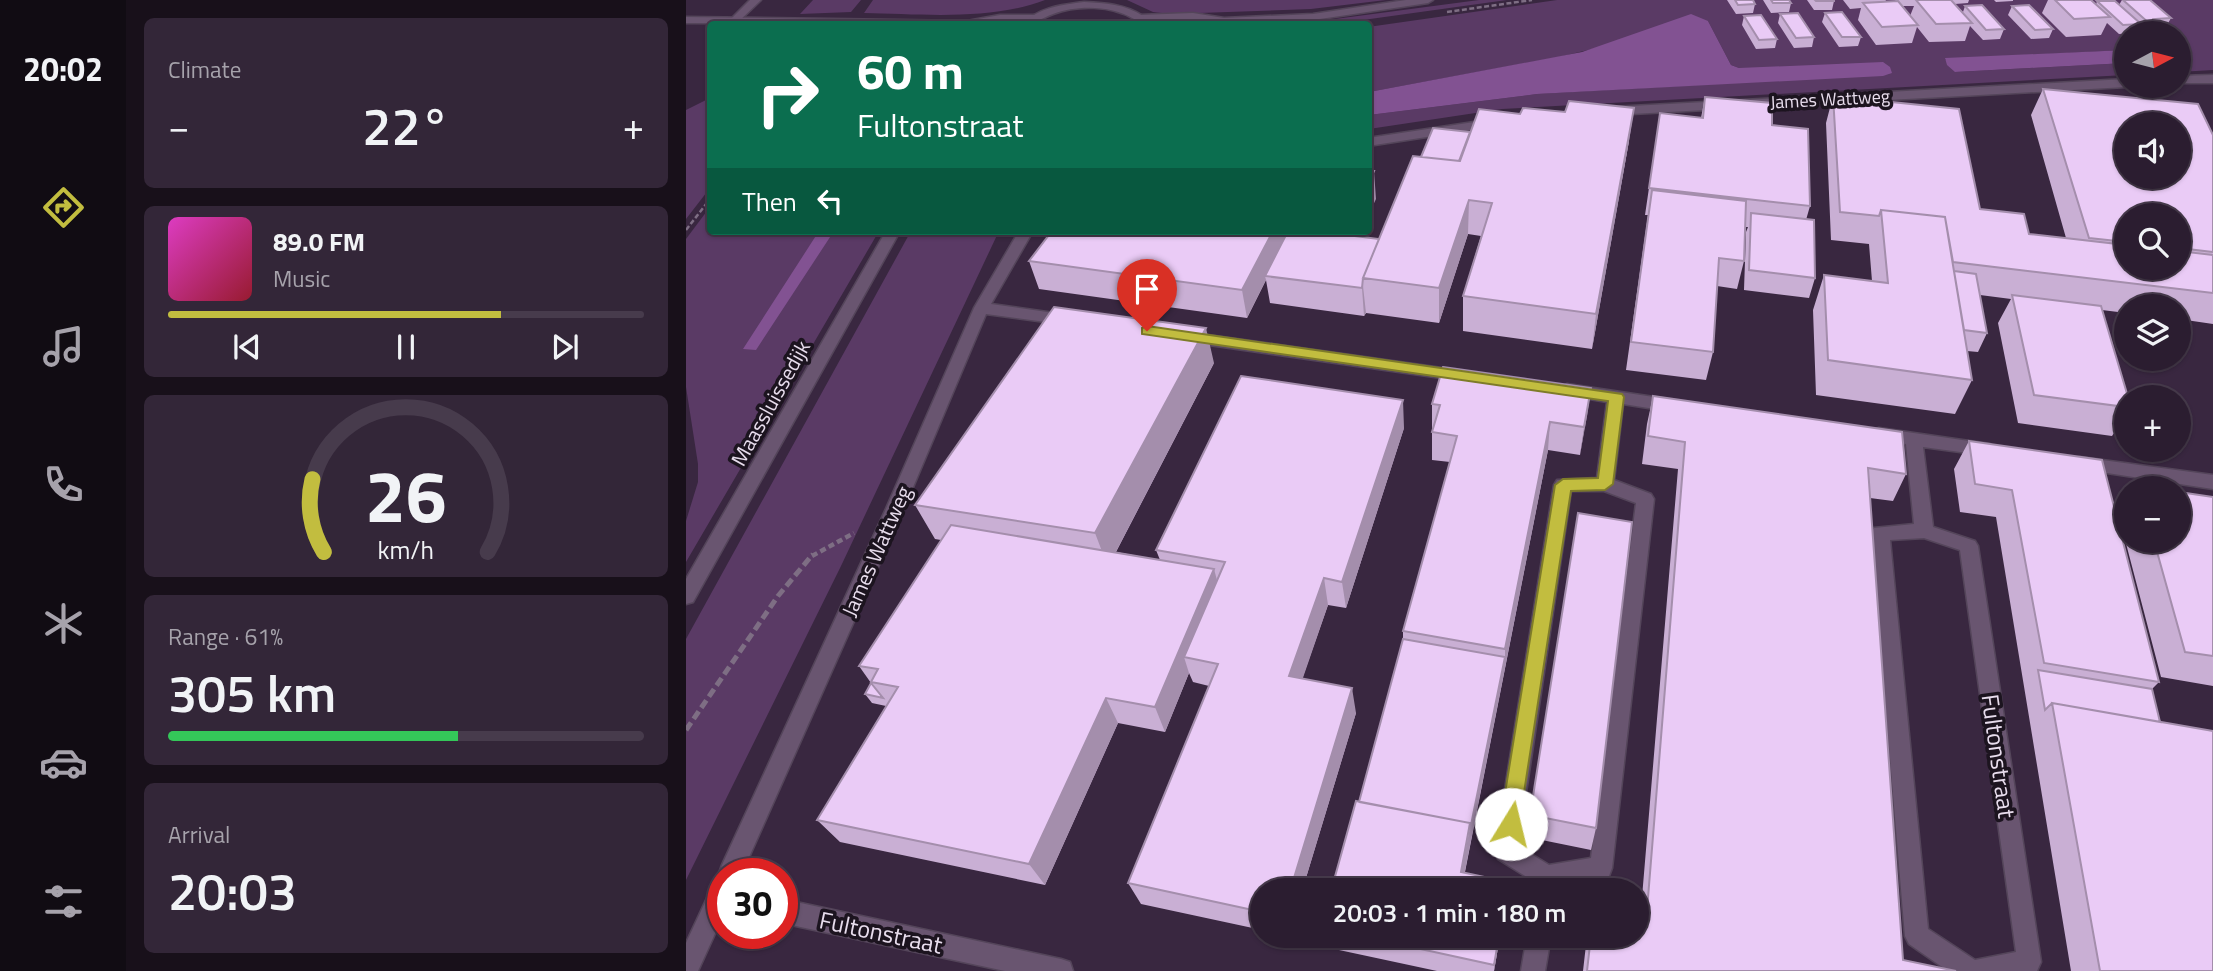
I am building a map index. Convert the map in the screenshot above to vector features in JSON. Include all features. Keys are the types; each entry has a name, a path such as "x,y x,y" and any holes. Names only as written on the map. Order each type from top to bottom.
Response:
{"street":[{"path":"984,21 1000,18 1031,21 1055,7 1073,1 1100,0 1121,4 1135,12 1139,21 1193,16 1224,21 1313,17 1428,0"},
{"path":"686,20 734,21"},
{"path":"2191,80 2213,79"},
{"name":"James Wattweg","path":"1595,113 2114,84"},
{"path":"1372,141 1504,122"},
{"name":"Maassluissedijk","path":"686,596 891,235"},
{"name":"James Wattweg","path":"737,858 894,511 981,308 1024,235"},
{"path":"981,308 1078,321"},
{"path":"1175,335 1478,378"},
{"path":"1547,388 1684,407"},
{"path":"1605,484 1616,397"},
{"path":"1860,432 2009,453"},
{"path":"1914,439 1924,531"},
{"path":"2064,461 2213,482"},
{"path":"1539,878 1507,850 1563,485 1605,484 1645,499 1601,868 1567,878"},
{"name":"Fultonstraat","path":"1970,971 1917,936 1880,533 1924,531 1969,546 2029,962 1978,971"},
{"name":"Fultonstraat","path":"798,914 1061,971"},
{"path":"686,970 707,925"},
{"path":"1533,971 1537,948"}],"lane":[{"path":"734,21 756,0"}],"path":[{"path":"686,230 707,203"},
{"path":"686,730 778,596 813,554 894,511"}],"shaded area":[{"path":"813,0 861,0 851,12 800,14"},
{"path":"873,0 1045,0 1024,7 979,14 864,13"},
{"path":"1127,0 1386,0 1311,9 1170,14 1153,12"},
{"path":"1479,0 1507,0 1356,21 1320,21"},
{"path":"1557,0 2213,0 2213,70 2191,71 2191,21 2114,21 2114,51 1945,59 1956,72 2114,64 2114,76 1502,109 1372,129 1372,115 1537,94 1890,74 1739,68 1731,65 1708,21 1559,57 1372,91 1372,26"},
{"path":"1691,14 1708,21 1731,65 1739,68 1883,62 1890,67 1892,73 1883,76 1537,94 1372,115 1372,91 1582,52"},
{"path":"2114,51 2114,64 1955,72 1947,65 1945,58"},
{"path":"707,100 707,192 686,219 686,110"},
{"path":"707,211 707,235 877,235 686,562 686,521 698,482 698,464 686,387 686,239"},
{"path":"816,235 831,235 756,350 743,349"},
{"path":"909,235 997,235 841,566 686,880 686,639"}],"building":[{"path":"1735,0 1753,0 1755,4 1738,5"},
{"path":"1771,0 1789,0 1791,3 1773,3"},
{"path":"1916,0 1951,0 1972,23 1936,24"},
{"path":"2055,0 2091,0 2110,17 2074,19"},
{"path":"2123,0 2150,0 2171,18 2147,21"},
{"path":"1898,1 1918,25 1882,27 1863,3"},
{"path":"2097,1 2115,1 2138,21 2119,21"},
{"path":"1982,5 2004,29 1986,30 1965,6"},
{"path":"2029,5 2053,29 2035,30 2012,6"},
{"path":"1842,12 1861,37 1842,37 1825,13"},
{"path":"1798,13 1814,37 1796,38 1780,14"},
{"path":"1761,15 1777,39 1759,40 1744,16"},
{"path":"2043,89 2114,96 2114,98 2198,104 2213,135 2213,252 2191,249 2191,203 2114,203 2114,241 2089,238"},
{"path":"1833,96 1959,109 1980,209 2024,214 2029,234 2114,244 2114,280 2191,280 2191,252 2213,255 2213,293 1953,262 1945,217 1881,210 1879,216 1840,212"},
{"path":"1705,97 1772,103 1772,125 1808,129 1810,206 1649,188 1660,113 1703,118"},
{"path":"1569,101 1634,108 1596,314 1463,296 1492,203 1469,200 1439,288 1363,278 1413,156 1460,161 1479,109 1520,114 1523,108 1565,112"},
{"path":"1433,128 1470,132 1459,161 1421,157"},
{"path":"1652,190 1746,201 1744,261 1719,258 1713,352 1631,342"},
{"path":"1881,210 1945,217 1972,380 1828,360 1824,275 1888,283"},
{"path":"1751,213 1814,220 1815,278 1749,270"},
{"path":"1049,235 1271,235 1242,290 1029,261"},
{"path":"1286,235 1346,235 1379,239 1363,278 1362,288 1265,276"},
{"path":"1954,271 1976,274 1987,333 1964,330"},
{"path":"2012,295 2101,306 2114,350 2114,371 2120,371 2124,385 2114,385 2114,405 2034,395"},
{"path":"1054,307 1206,328 1095,533 915,505"},
{"path":"1443,367 1591,388 1584,427 1550,422 1505,649 1403,631 1457,436 1432,432 1440,405 1432,404"},
{"path":"1241,376 1403,400 1342,582 1324,578 1289,676 1352,688 1294,878 1250,878 1250,909 1128,883 1218,664 1184,657 1225,562 1156,550"},
{"path":"1653,396 1902,432 1906,474 1868,468 1903,960 1956,971 1587,971 1590,948 1649,948 1649,885 1685,442 1648,436"},
{"path":"1969,441 2102,460 2114,507 2114,553 2126,553 2159,682 2044,663 2012,490 1975,484"},
{"path":"2191,494 2213,497 2213,656 2185,652 2157,553 2191,553"},
{"path":"1578,513 1632,522 1596,828 1530,815"},
{"path":"951,525 1214,569 1155,707 1106,698 1029,864 817,820 898,687 871,682 878,669 859,666"},
{"path":"1403,639 1505,657 1470,830 1470,823 1359,802"},
{"path":"2038,670 2152,689 2160,722 2052,703 2045,710"},
{"path":"871,683 883,698 865,694"},
{"path":"2052,703 2213,731 2213,971 2100,971"},
{"path":"1356,801 1470,823 1461,872 1489,878 1335,878"},
{"path":"1416,948 1497,948 1494,965"}],"route":[{"path":"1147,331 1616,397 1605,484 1563,485 1511,824"}]}
